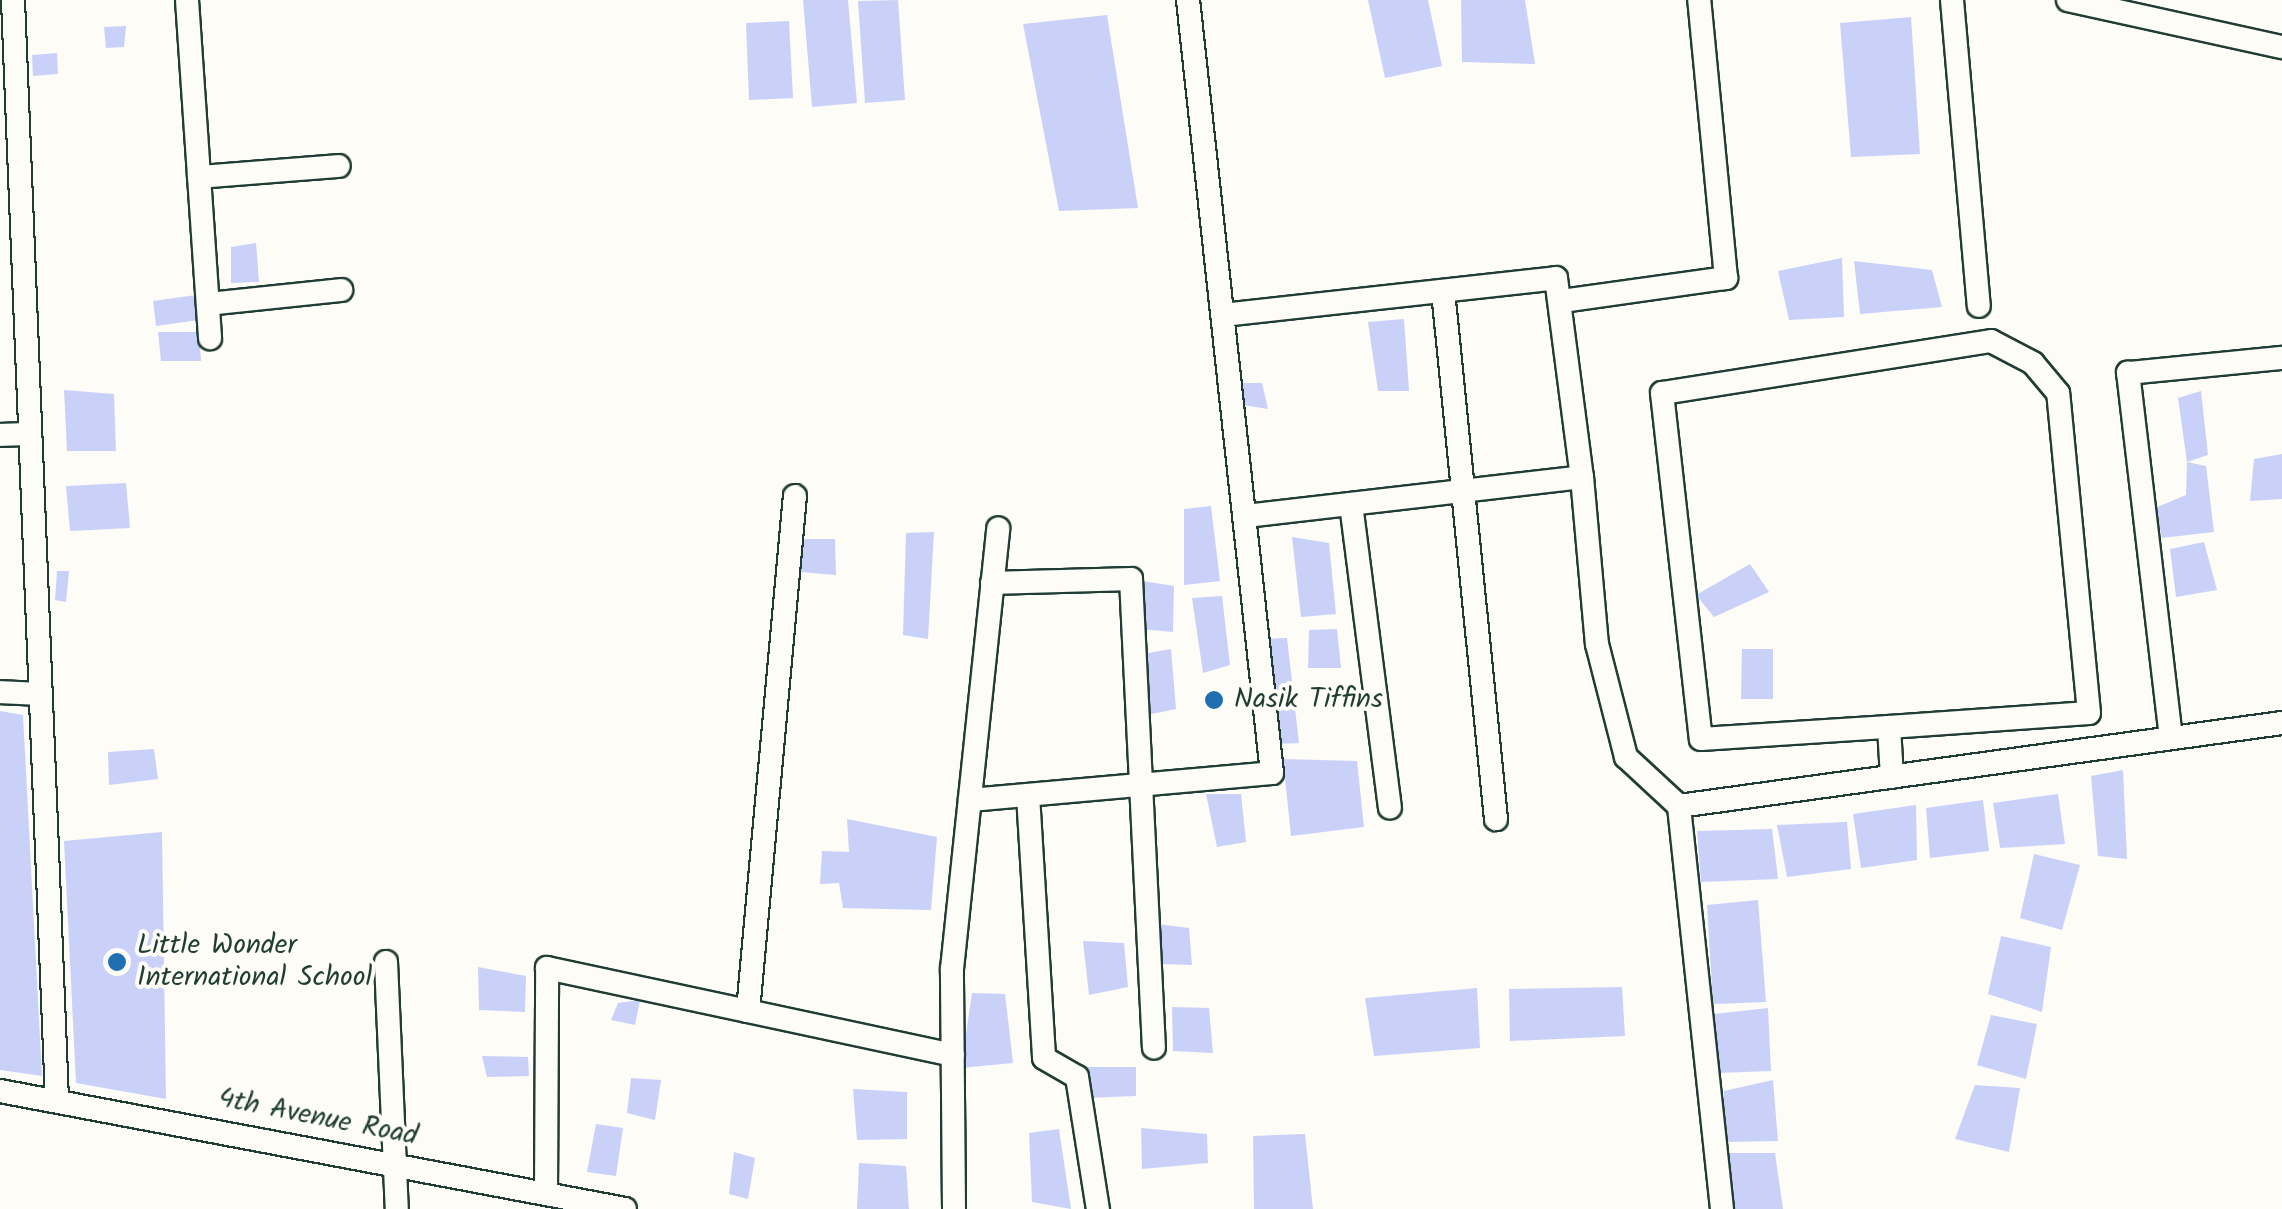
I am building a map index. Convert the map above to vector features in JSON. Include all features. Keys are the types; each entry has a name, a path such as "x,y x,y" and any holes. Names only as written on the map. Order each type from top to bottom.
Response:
{"street":[{"path":"13,0 9,182 30,434 58,1098"},
{"path":"187,0 210,338"},
{"path":"970,800 1272,773 1188,0"},
{"path":"1562,301 1726,278 1699,0"},
{"path":"1952,0 1979,306"},
{"path":"2068,0 2282,47"},
{"path":"199,177 339,166"},
{"path":"1223,315 1556,278 1582,477 1597,644 1626,757 1679,806 1722,1209"},
{"path":"208,304 341,290"},
{"path":"1443,291 1496,819"},
{"path":"1992,341 2033,362 2058,394 2089,713 1889,727 1700,739 1662,393 1992,341"},
{"path":"2171,738 2128,373 2282,358"},
{"path":"0,434 30,434"},
{"path":"1246,516 1582,477"},
{"path":"748,1011 795,496"},
{"path":"1351,504 1390,808"},
{"path":"954,1209 952,969 998,528"},
{"path":"992,583 1131,579 1154,1047"},
{"path":"0,692 40,694"},
{"path":"1679,806 2282,723"},
{"path":"1889,727 1892,777"},
{"path":"1028,795 1044,1058 1077,1078 1098,1209"},
{"path":"386,962 397,1209"},
{"path":"546,1193 546,968 953,1055"},
{"name":"4th Avenue Road","path":"0,1092 58,1098 624,1209"}],"building":[{"path":"803,0 848,0 857,103 812,107"},
{"path":"898,0 905,100 865,103 858,1"},
{"path":"1368,0 1428,0 1442,66 1385,78"},
{"path":"1461,0 1525,0 1535,64 1462,62"},
{"path":"1107,15 1138,208 1059,211 1023,24"},
{"path":"1911,17 1920,154 1851,157 1840,23"},
{"path":"789,21 793,98 749,100 746,23"},
{"path":"126,26 124,47 106,48 104,27"},
{"path":"57,53 58,74 33,76 32,55"},
{"path":"256,243 259,282 231,283 231,247"},
{"path":"1842,258 1844,317 1789,320 1778,271"},
{"path":"1854,261 1932,270 1942,307 1860,314"},
{"path":"196,295 199,320 156,326 153,301"},
{"path":"1404,319 1409,391 1378,391 1368,322"},
{"path":"158,332 199,332 201,361 161,361"},
{"path":"1242,383 1262,383 1268,409 1243,405"},
{"path":"64,390 114,394 116,451 67,451"},
{"path":"2201,391 2208,455 2187,462 2178,398"},
{"path":"2282,454 2282,499 2250,501 2254,459"},
{"path":"2187,462 2206,466 2214,532 2162,538 2155,508 2186,495"},
{"path":"126,483 130,528 70,531 66,486"},
{"path":"1211,506 1220,581 1184,585 1184,509"},
{"path":"934,532 928,639 903,635 906,533"},
{"path":"1292,537 1329,543 1336,614 1301,617"},
{"path":"803,539 835,539 836,575 800,572"},
{"path":"2204,542 2217,590 2176,597 2170,549"},
{"path":"1750,564 1769,592 1714,617 1696,595"},
{"path":"57,571 69,571 66,602 55,600"},
{"path":"1143,581 1174,586 1173,632 1140,629"},
{"path":"1222,596 1230,665 1203,673 1192,598"},
{"path":"1337,629 1341,668 1308,668 1309,630"},
{"path":"1287,638 1299,743 1276,744 1264,639"},
{"path":"1171,649 1176,709 1147,715 1143,654"},
{"path":"1742,649 1773,649 1773,699 1741,699"},
{"path":"0,711 23,715 42,1076 0,1070"},
{"path":"154,749 158,779 109,785 108,752"},
{"path":"1283,759 1357,761 1364,827 1291,836"},
{"path":"2123,770 2127,859 2098,856 2091,776"},
{"path":"1206,794 1241,794 1246,842 1217,847"},
{"path":"2058,794 2065,844 2000,848 1993,803"},
{"path":"1983,800 1989,851 1930,858 1926,808"},
{"path":"1916,805 1917,860 1861,868 1853,814"},
{"path":"847,819 937,837 931,910 843,908 839,883 820,884 822,851 849,852"},
{"path":"1847,822 1851,869 1787,877 1777,825"},
{"path":"1772,829 1778,879 1701,882 1697,831"},
{"name":"Little Wonder International School","path":"162,832 166,1099 76,1083 64,841"},
{"path":"2034,854 2080,865 2062,930 2020,918"},
{"path":"1758,900 1766,1002 1713,1004 1707,905"},
{"path":"1157,924 1189,928 1192,965 1159,964"},
{"path":"2001,936 2051,947 2042,1012 1988,994"},
{"path":"1083,941 1124,943 1128,987 1089,995"},
{"path":"478,967 526,976 525,1012 479,1010"},
{"path":"1622,987 1625,1036 1510,1041 1509,989"},
{"path":"1477,988 1480,1048 1374,1056 1365,998"},
{"path":"972,993 1005,994 1013,1063 961,1068"},
{"path":"640,1000 635,1025 611,1020 618,1003"},
{"path":"1172,1007 1209,1008 1213,1053 1173,1051"},
{"path":"1768,1008 1771,1071 1718,1073 1714,1014"},
{"path":"1991,1015 2037,1024 2026,1079 1977,1065"},
{"path":"482,1056 528,1057 529,1076 487,1077"},
{"path":"1085,1067 1136,1067 1136,1096 1086,1098"},
{"path":"631,1078 661,1080 655,1120 627,1113"},
{"path":"1773,1080 1778,1141 1724,1142 1724,1091"},
{"path":"1975,1085 2020,1088 2009,1152 1955,1139"},
{"path":"853,1089 907,1092 907,1139 857,1140"},
{"path":"596,1124 623,1128 616,1176 587,1172"},
{"path":"1141,1128 1207,1134 1208,1163 1142,1169"},
{"path":"1059,1129 1071,1209 1032,1202 1029,1133"},
{"path":"1305,1134 1313,1209 1254,1209 1253,1136"},
{"path":"734,1152 755,1158 748,1199 729,1194"},
{"path":"1726,1153 1775,1153 1783,1209 1730,1209"},
{"path":"859,1163 906,1166 909,1209 857,1209"}],"place":[{"name":"Nasik Tiffins","path":"1214,700"},
{"name":"Little Wonder International School","path":"117,962"}]}
